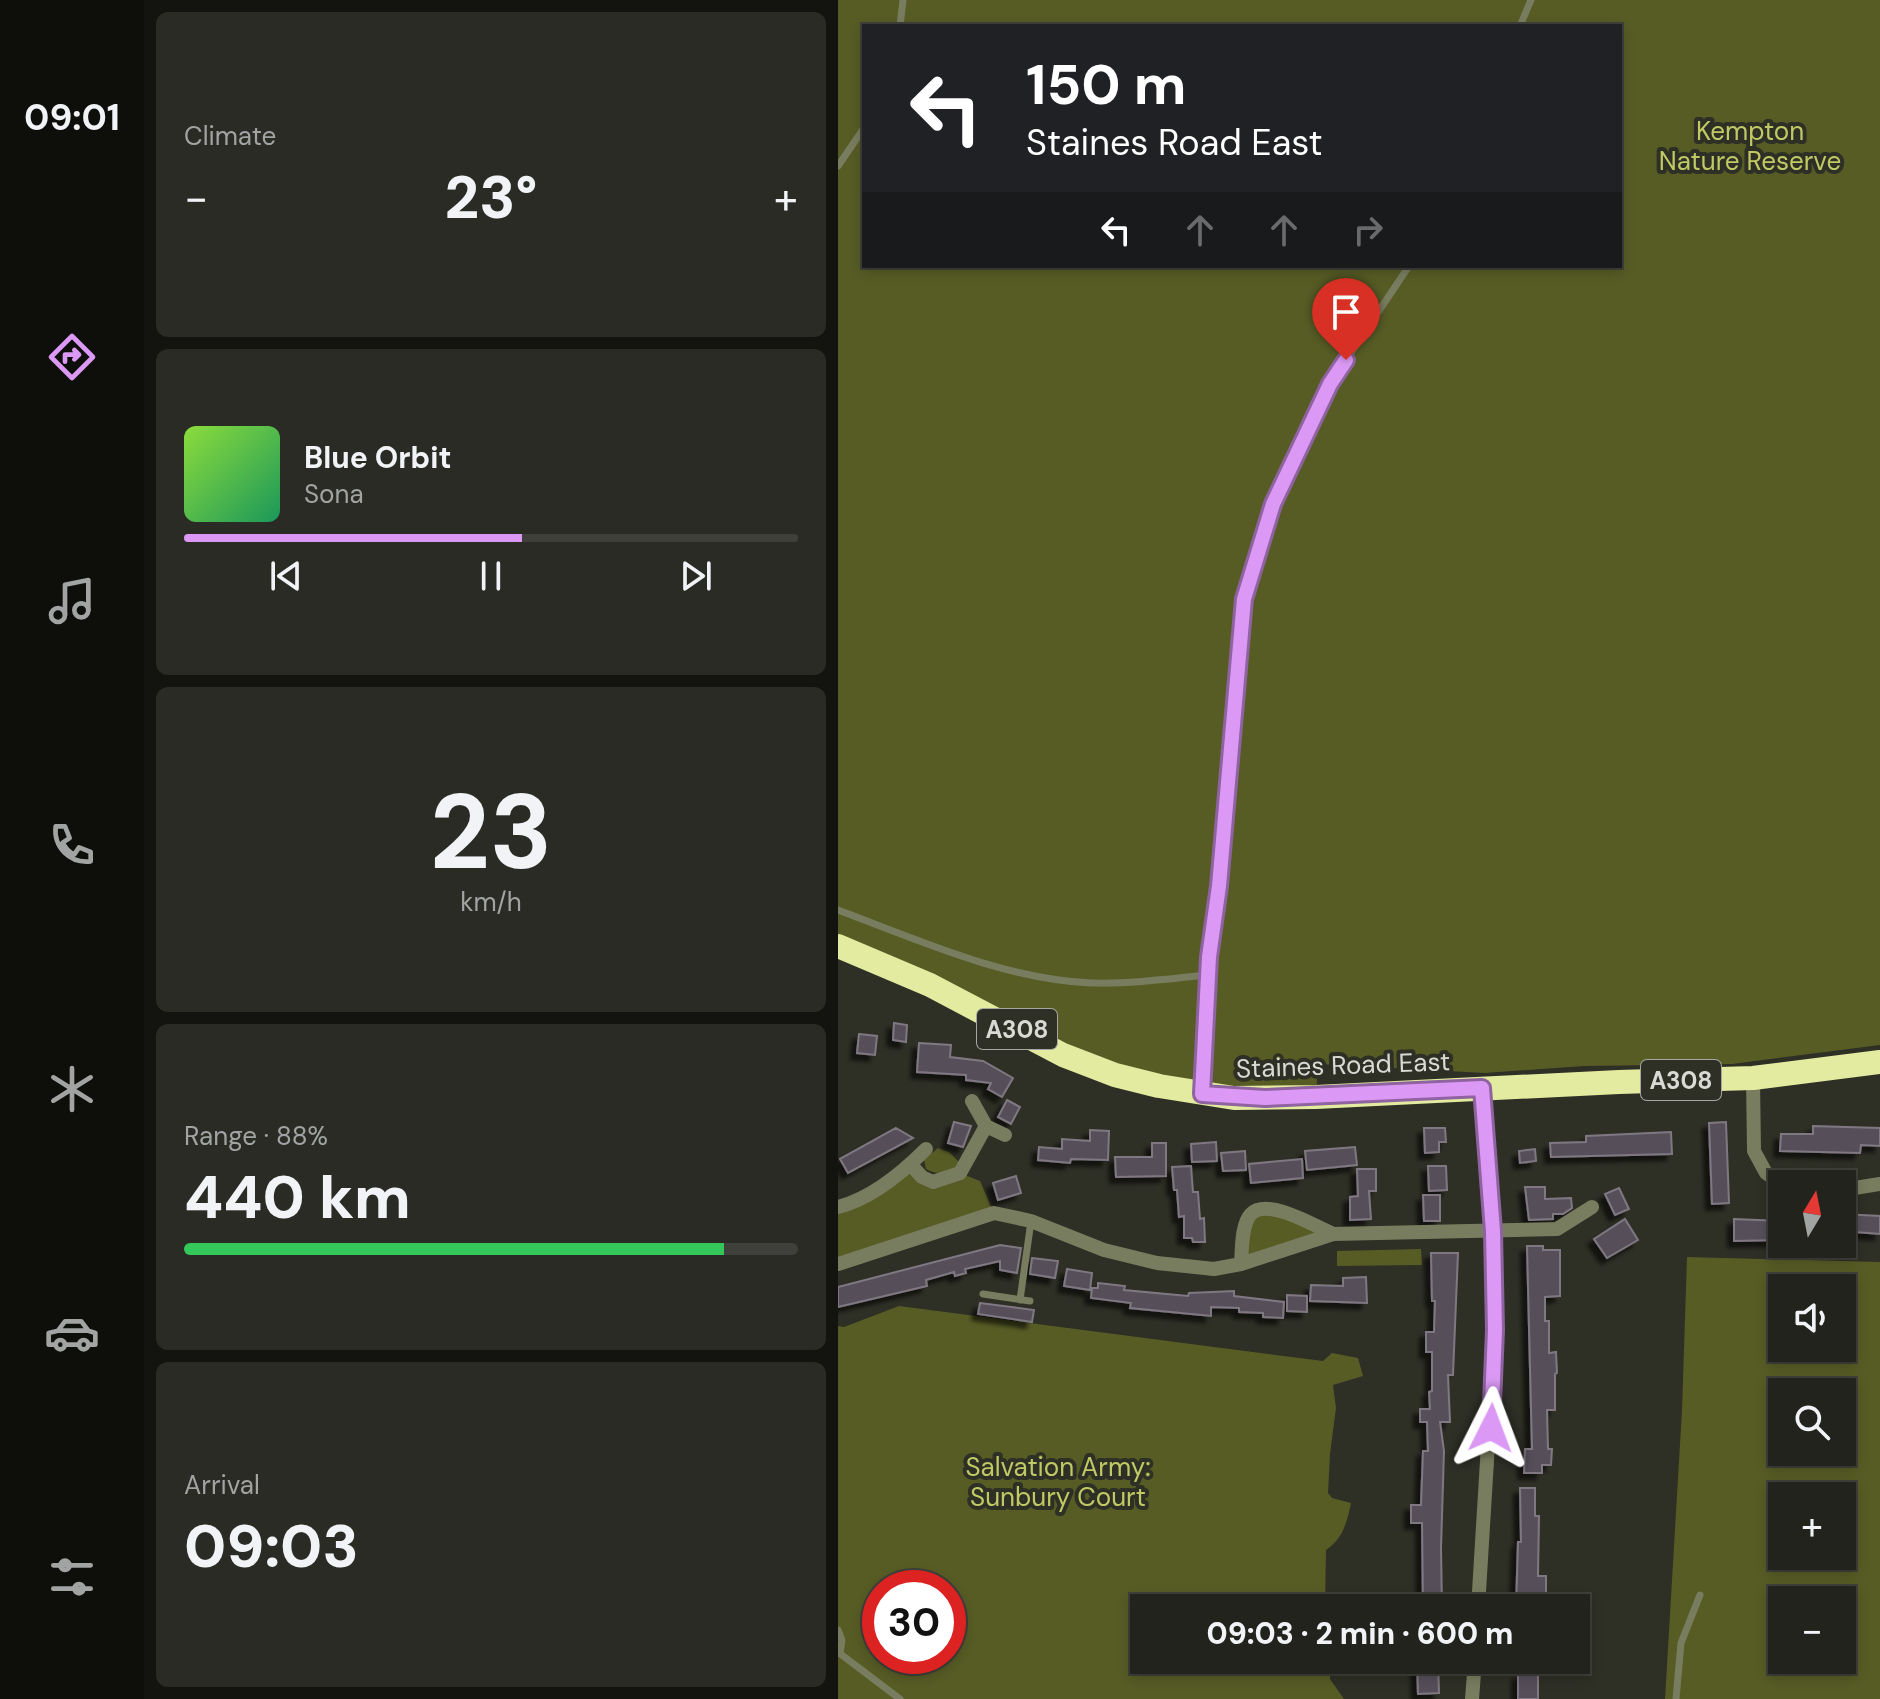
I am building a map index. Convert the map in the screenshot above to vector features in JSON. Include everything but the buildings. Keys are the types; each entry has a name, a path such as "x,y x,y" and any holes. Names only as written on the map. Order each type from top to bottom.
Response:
{"highway":[{"name":"Staines Road East","path":"838,946 930,985 1063,1055 1115,1075 1202,1094 1265,1098 1753,1078 1880,1062"}],"street":[{"path":"1753,1078 1754,1151 1768,1174"},
{"path":"1479,1594 1495,1330 1493,1231 1482,1088"},
{"path":"972,1101 986,1126 1005,1135"},
{"path":"911,1165 922,1177 933,1182 960,1173 986,1126"},
{"path":"838,1207 852,1203 911,1165 926,1149"},
{"path":"1856,1188 1880,1184"},
{"path":"838,1264 994,1213 1031,1221 1104,1250 1157,1263 1214,1269 1241,1264 1333,1234 1557,1229 1592,1207"},
{"path":"1241,1264 1247,1222 1250,1214 1260,1208 1279,1210 1333,1234"},
{"path":"1472,1699 1474,1674"}],"lane":[{"path":"900,24 903,0"},
{"path":"1521,24 1531,0"},
{"path":"838,166 862,131"},
{"path":"1202,1094 1207,975 1219,886 1244,599 1273,504 1330,384 1408,268"},
{"path":"838,910 960,956 1025,974 1089,983 1207,975"},
{"path":"1020,1300 1031,1221"},
{"path":"983,1294 1030,1301"},
{"path":"1676,1699 1681,1643 1700,1595"},
{"path":"838,1630 842,1640 839,1652 900,1699"}],"green space":[{"name":"Kempton Nature Reserve","path":"838,0 1880,0 1880,1045 1732,1064 1584,1066 1485,1073 1318,1064 1316,1097 1159,1086 838,946"},
{"path":"938,1148 949,1152 961,1164 944,1172 926,1169 924,1160"},
{"path":"911,1165 922,1177 960,1173 980,1181 994,1213 838,1264 838,1207"},
{"path":"1260,1208 1333,1234 1241,1264 1247,1222"},
{"path":"1421,1249 1422,1265 1337,1266 1337,1251"},
{"path":"1687,1257 1880,1262 1880,1699 1665,1699 1682,1410"},
{"name":"Salvation Army: Sunbury Court","path":"899,1306 1323,1361 1332,1353 1358,1358 1363,1376 1333,1385 1336,1408 1328,1493 1332,1498 1351,1503 1340,1535 1326,1550 1325,1594 1130,1594 1130,1674 1330,1674 1330,1679 1344,1699 838,1699 838,1326 844,1327"}],"route":[{"path":"1346,360 1330,384 1273,504 1244,599 1219,886 1209,957 1202,1094 1234,1098 1316,1097 1482,1088 1493,1231 1495,1330 1491,1428"}]}
